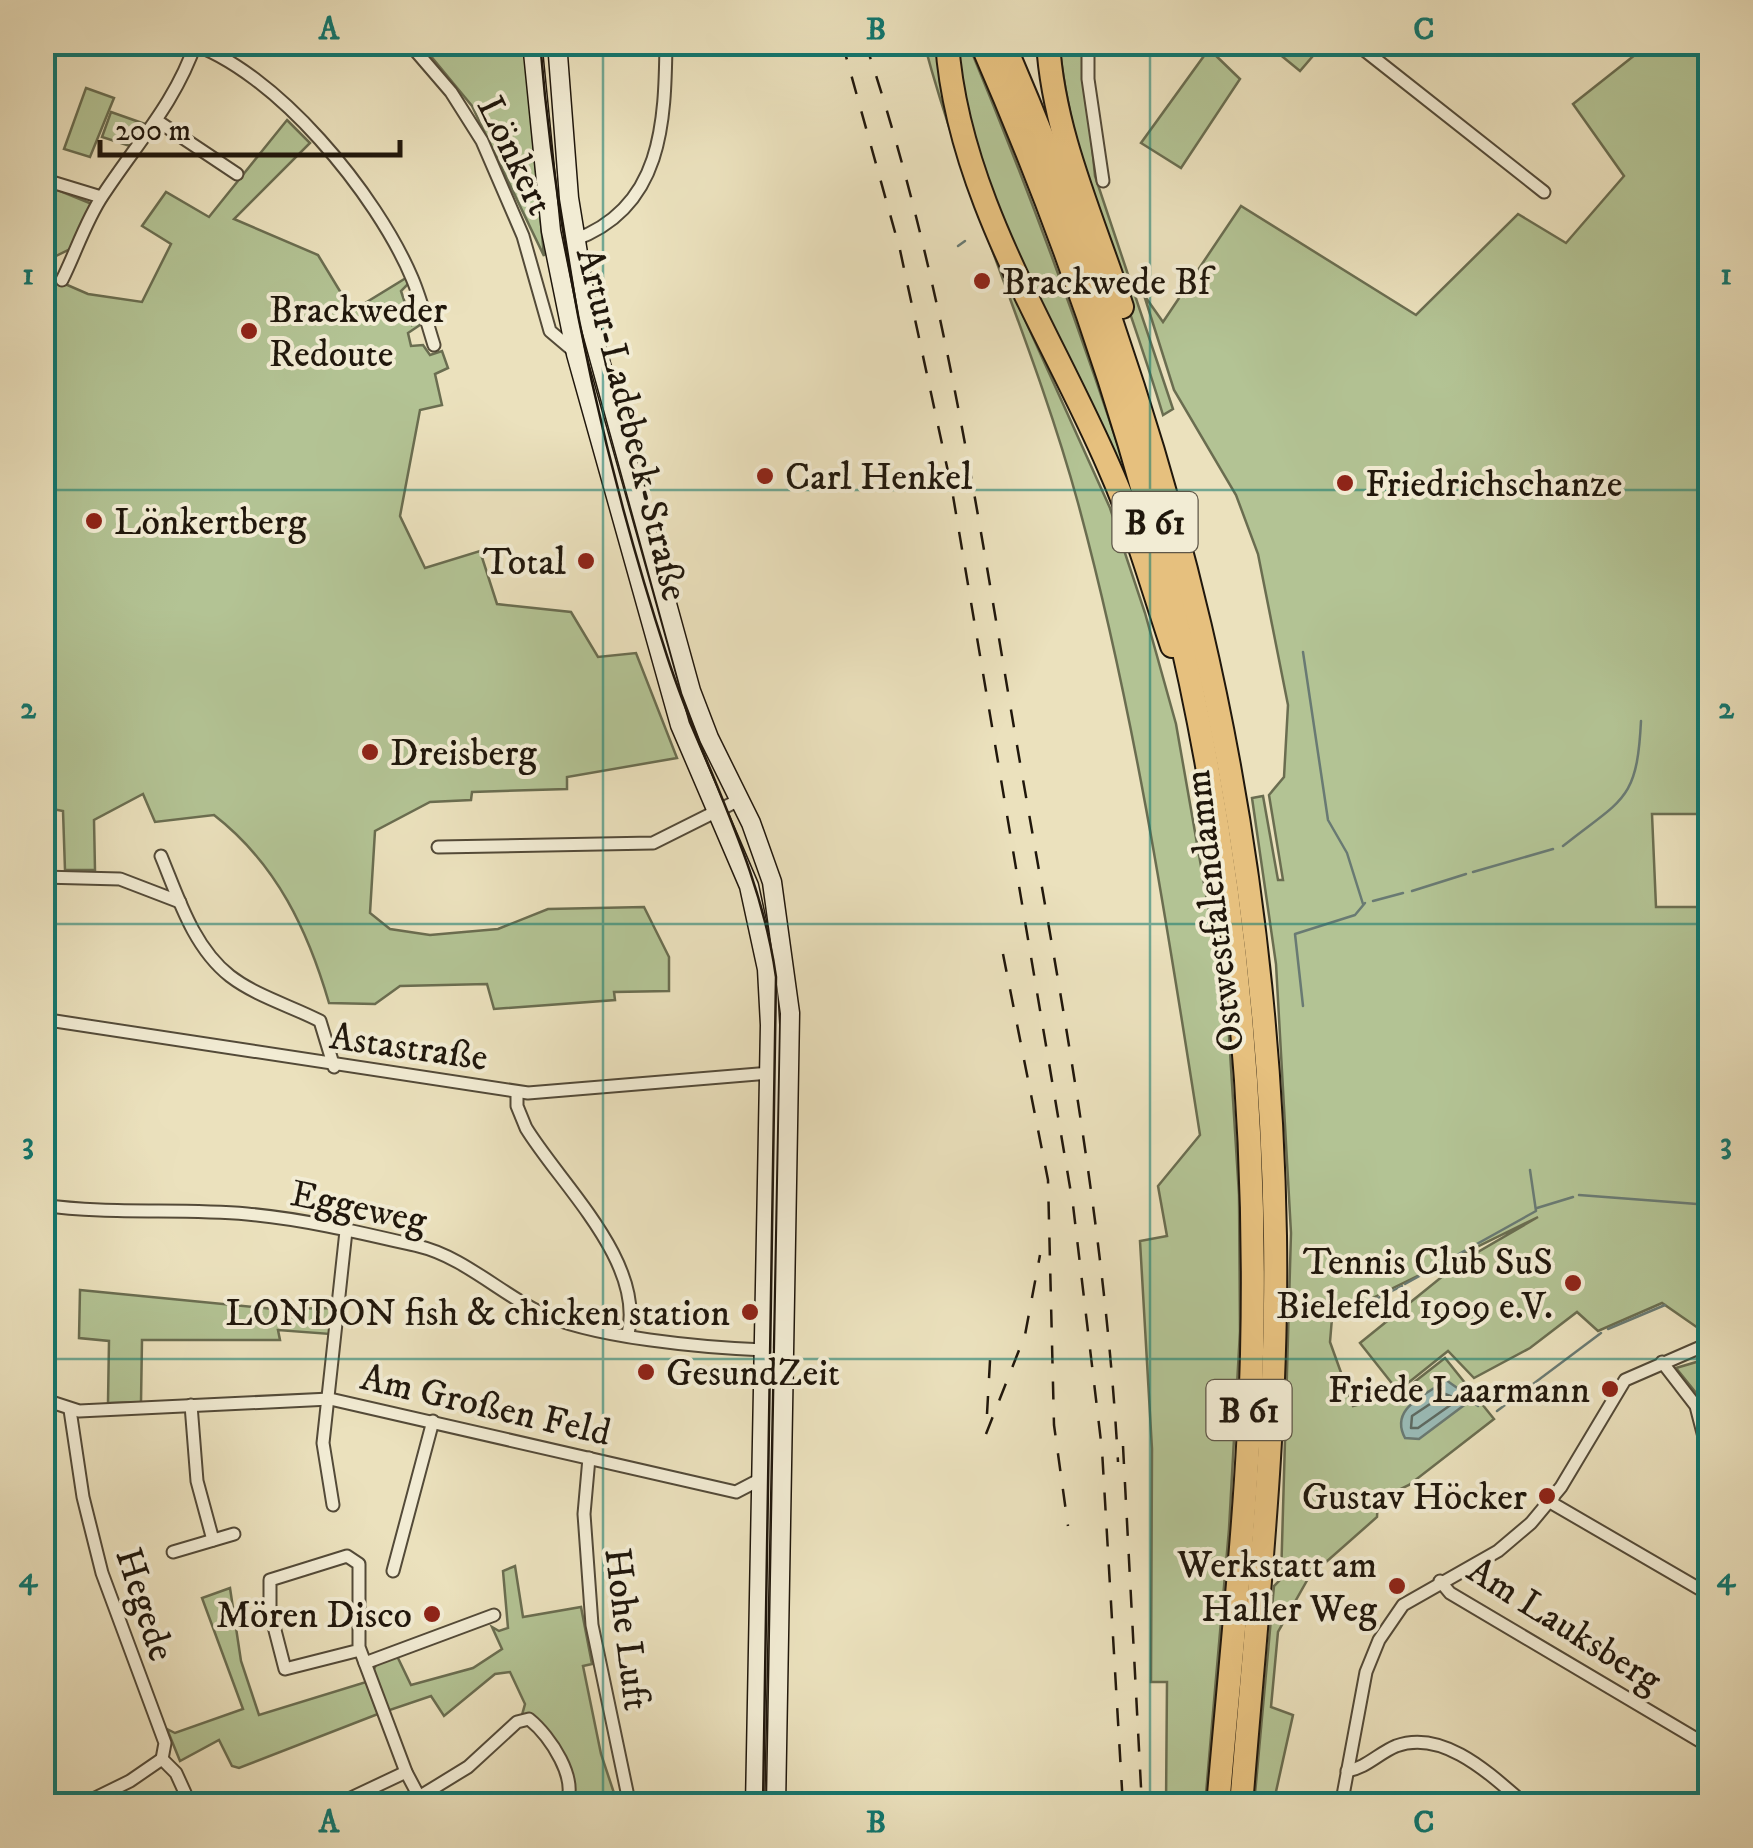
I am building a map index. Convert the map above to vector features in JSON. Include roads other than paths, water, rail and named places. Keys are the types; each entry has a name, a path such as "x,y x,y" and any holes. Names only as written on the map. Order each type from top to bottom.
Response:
{"highway":[{"name":"B 61","path":"948,42 956,104 978,175 1031,305 1126,507 1190,714 1241,1013"},
{"path":"1048,42 1055,97 1070,153 1162,434 1185,526 1192,581"},
{"name":"Ostwestfalendamm","path":"994,46 1124,354 1192,581 1215,678 1244,841 1271,1114 1274,1362 1241,1806"},
{"name":"Ostwestfalendamm","path":"994,46 1103,352 1147,494 1210,770 1241,1013 1252,1232 1252,1354 1218,1806"}],"street":[{"name":"Lönkert","path":"408,42 452,92 482,141 523,236 553,336 576,354"},
{"name":"Artur-Ladebeck-Straße","path":"532,42 551,231 576,354 667,684 688,745 742,866 761,934 769,992 755,1806"},
{"name":"Artur-Ladebeck-Straße","path":"556,42 574,240 602,371 679,652 704,725 772,882 788,974 787,1351 776,1806"},
{"path":"574,240 622,208 652,166 665,104 666,42"},
{"path":"1088,42 1088,79 1103,181"},
{"path":"1354,42 1544,192"},
{"path":"62,280 102,197 158,122 184,78 193,43 260,82 361,192 412,277 434,345"},
{"path":"158,122 236,174"},
{"path":"42,179 102,197"},
{"path":"438,847 653,842 739,800"},
{"path":"161,856 196,936 230,975 320,1022 334,1067"},
{"path":"42,878 120,879 180,902"},
{"name":"Astastraße","path":"42,1020 517,1092 769,1073"},
{"path":"517,1092 517,1106 527,1129 620,1264 630,1318 628,1334"},
{"name":"Eggeweg","path":"42,1205 122,1212 248,1214 346,1231 426,1248 550,1317 693,1346 764,1350"},
{"path":"333,1505 323,1443 346,1231"},
{"path":"1341,1806 1361,1686 1379,1640 1403,1605 1498,1551 1550,1502 1623,1382 1710,1342"},
{"path":"764,1350 787,1351"},
{"path":"1662,1362 1691,1395 1710,1460"},
{"name":"Am Großen Feld","path":"42,1399 70,1410 330,1399 731,1491 744,1491 761,1479"},
{"path":"191,1405 196,1482 213,1540"},
{"name":"Hegede","path":"70,1410 83,1497 102,1572 165,1743 162,1759 176,1773 191,1806"},
{"path":"393,1571 433,1421"},
{"name":"Hohe Luft","path":"589,1458 584,1514 592,1624 630,1806"},
{"path":"1550,1502 1710,1595"},
{"path":"172,1552 234,1534"},
{"path":"494,1615 363,1656 284,1669 270,1611 270,1580 353,1557 359,1564 363,1656 406,1772 422,1801 468,1767 517,1722 529,1719 572,1780 572,1793 565,1806"},
{"name":"Am Lauksberg","path":"1440,1581 1450,1594 1710,1747"},
{"path":"1348,1771 1400,1745 1426,1743 1475,1763 1528,1806"},
{"path":"79,1806 130,1781 162,1759"},
{"path":"334,1806 406,1772"}],"water":[{"path":"1446,1380 1463,1392 1467,1403 1419,1439 1405,1438 1401,1428 1405,1411"}],"waterway":[{"path":"958,246 965,241"},
{"path":"1303,652 1328,820 1347,853 1363,904"},
{"path":"1563,846 1623,796 1636,768 1641,721"},
{"path":"1473,872 1553,849"},
{"path":"1412,891 1466,874"},
{"path":"1373,901 1403,893"},
{"path":"1303,1006 1295,934 1355,915 1365,903"},
{"path":"1405,1284 1536,1211 1530,1170"},
{"path":"1579,1195 1697,1204 1710,1200"},
{"path":"1537,1208 1573,1197"},
{"path":"1349,1307 1364,1305 1402,1286"},
{"path":"1608,1329 1665,1305"},
{"path":"1497,1411 1601,1333"},
{"path":"1467,1398 1478,1406"}],"tram line":[{"path":"540,42 571,275 622,505 667,656 744,854 776,977 763,1806"}],"railway":[{"path":"842,42 900,250 952,490 1073,1205 1102,1450 1123,1806"},
{"path":"865,42 916,217 972,483 1078,1105 1103,1283 1118,1462"},
{"path":"1003,954 1048,1180 1054,1425 1068,1526"},
{"path":"986,1434 1025,1335 1040,1255"},
{"path":"987,1414 991,1343"},
{"path":"1123,1446 1142,1806"}],"place":[{"name":"Brackwede Bf","path":"982,281"},
{"name":"Brackweder Redoute","path":"249,331"},
{"name":"Carl Henkel","path":"765,476"},
{"name":"Friedrichschanze","path":"1345,483"},
{"name":"Lönkertberg","path":"94,521"},
{"name":"Total","path":"586,561"},
{"name":"Dreisberg","path":"370,752"},
{"name":"Tennis Club SuS Bielefeld 1909 e.V.","path":"1573,1283"},
{"name":"LONDON fish & chicken station","path":"750,1312"},
{"name":"GesundZeit","path":"646,1372"},
{"name":"Friede Laarmann","path":"1610,1389"},
{"name":"Gustav Höcker","path":"1547,1496"},
{"name":"Werkstatt am Haller Weg","path":"1397,1586"},
{"name":"Mören Disco","path":"432,1614"}]}
